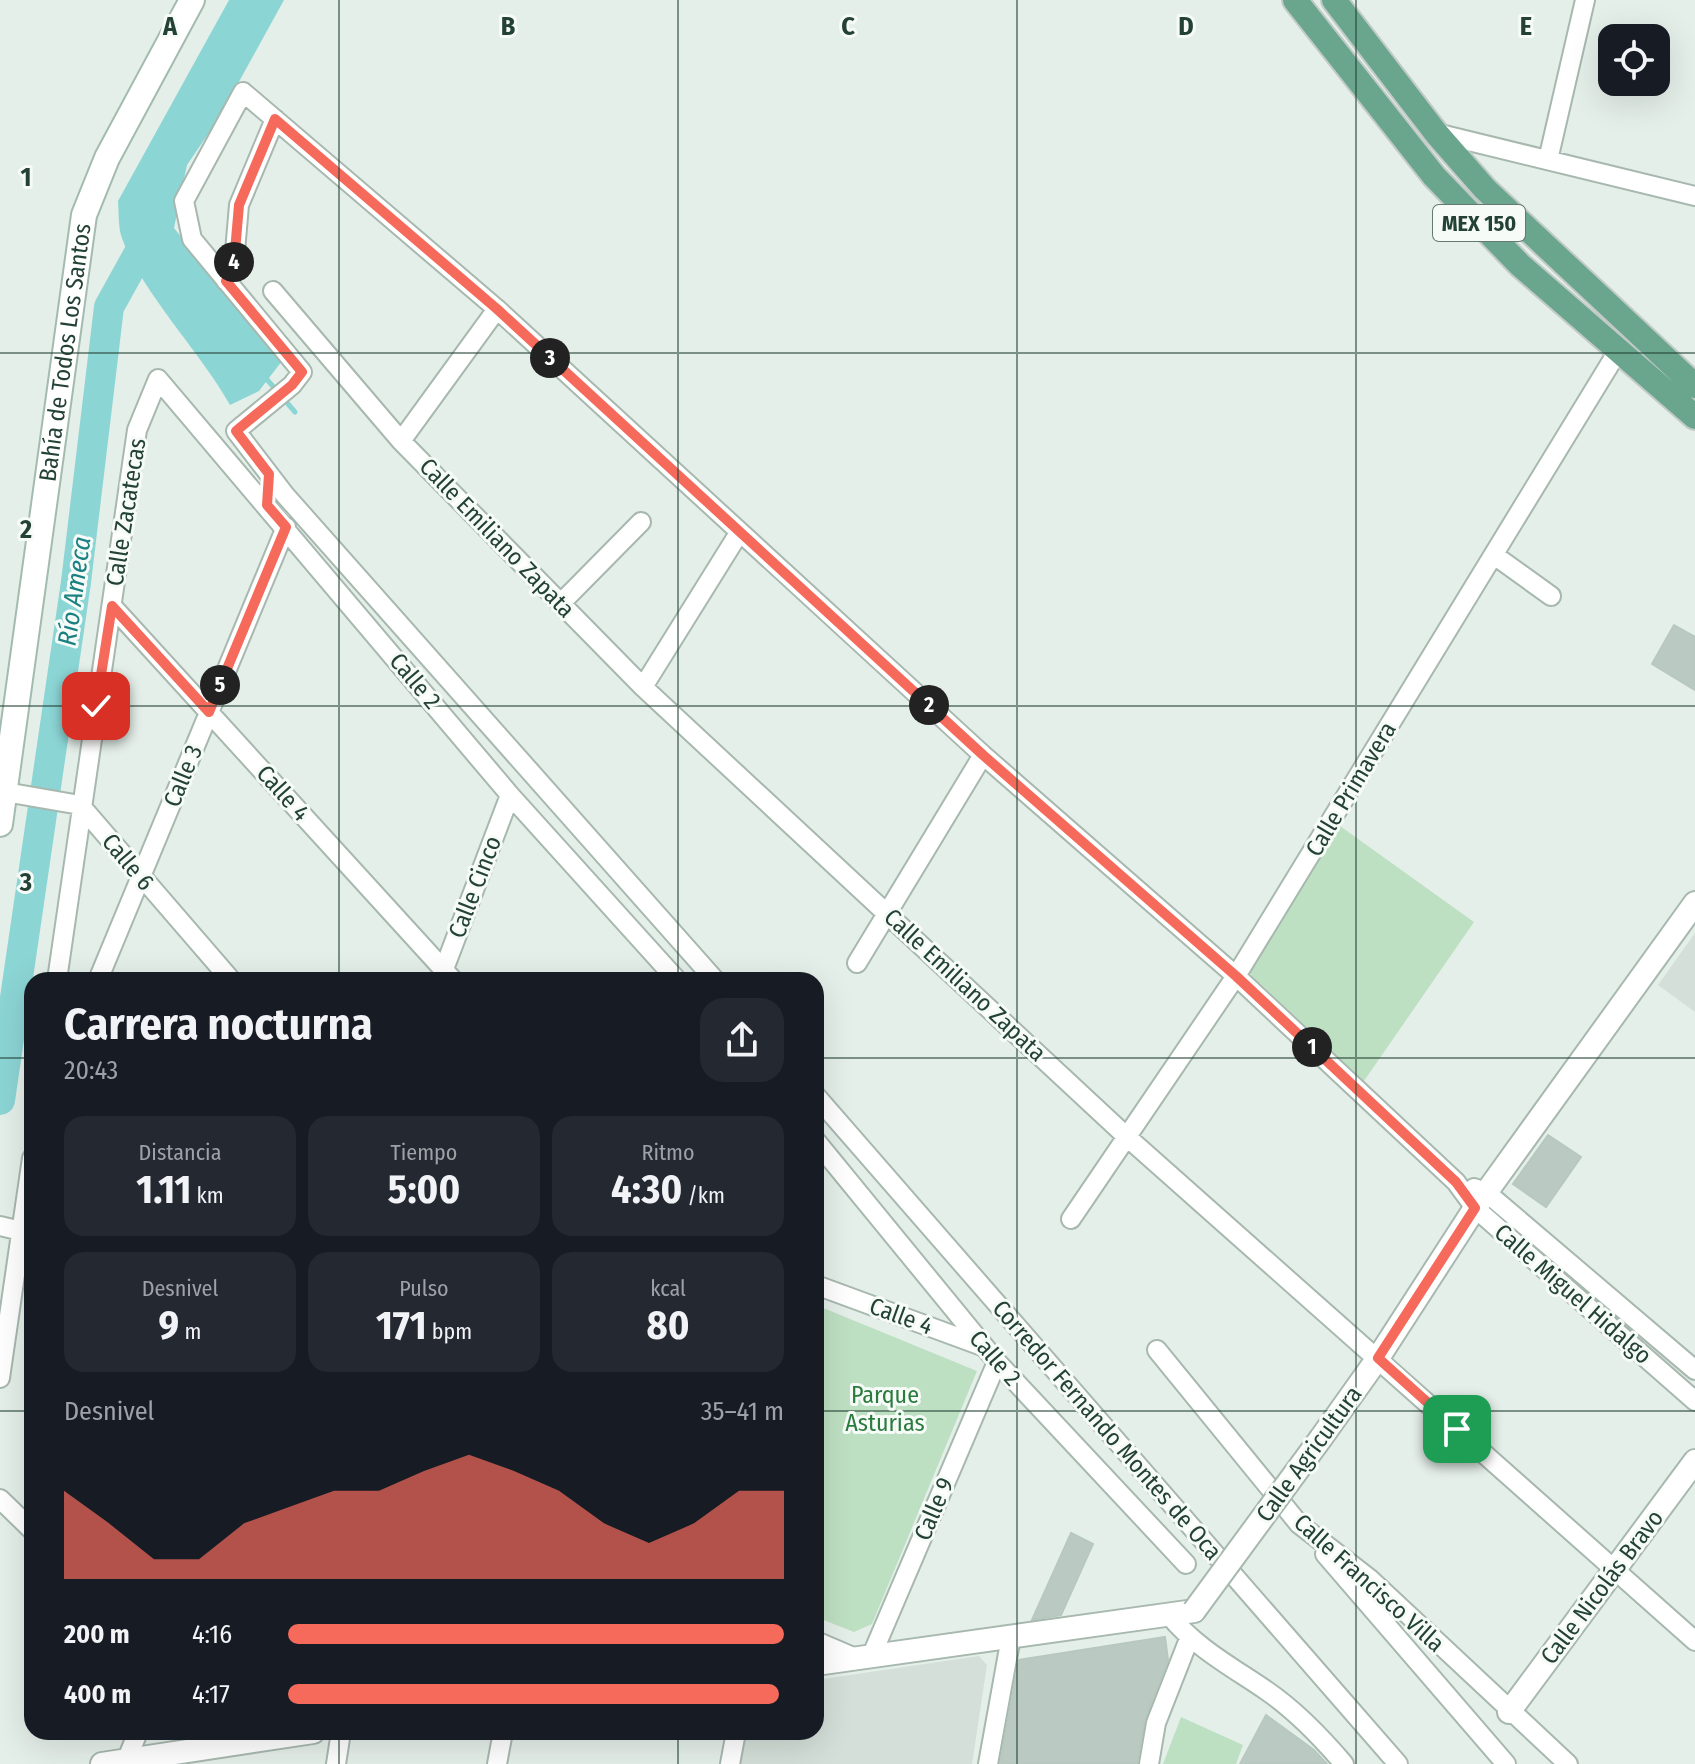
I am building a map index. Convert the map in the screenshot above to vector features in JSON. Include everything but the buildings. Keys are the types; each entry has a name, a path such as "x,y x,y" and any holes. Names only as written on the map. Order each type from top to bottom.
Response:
{"main road":[{"name":"Bahía de Todos Los Santos","path":"0,824 8,795 84,215 107,158 192,0"},
{"name":"MEX 150","path":"1295,0 1434,176 1520,265 1695,417"},
{"name":"MEX 150","path":"1334,0 1436,133 1485,189 1695,386"},
{"path":"1362,87 1385,67"}],"street":[{"path":"1548,160 1585,0"},
{"name":"Calle Miguel Hidalgo","path":"226,281 192,239 184,201 243,92 497,309 983,755 1236,976 1456,1182 1695,1370"},
{"path":"275,119 239,205 234,263 226,281 297,379 236,431 269,474 708,972"},
{"path":"1436,133 1695,196"},
{"name":"Calle Emiliano Zapata","path":"273,291 401,441 643,687 1127,1137 1695,1641"},
{"path":"401,441 497,309"},
{"name":"Calle Primavera","path":"1071,1219 1236,976 1618,351"},
{"name":"Calle 2","path":"158,379 510,795 670,972"},
{"name":"Calle Zacatecas","path":"58,972 137,430 158,379"},
{"path":"267,505 269,474"},
{"path":"561,603 641,522"},
{"name":"Calle 3","path":"101,972 286,527"},
{"path":"643,687 739,533"},
{"path":"1494,555 1551,596"},
{"name":"Calle 4","path":"112,606 442,972"},
{"path":"857,963 983,755"},
{"path":"8,795 80,805"},
{"name":"Calle Cinco","path":"447,972 510,795"},
{"name":"Calle 6","path":"80,805 224,972"},
{"name":"Calle Agricultura","path":"824,1663 1194,1611 1378,1358 1481,1201 1695,903"},
{"name":"Corredor Fernando Montes de Oca","path":"824,1105 1398,1764"},
{"name":"Calle 2","path":"824,1151 991,1355 1186,1564"},
{"name":"Calle Miguel Hidalgo","path":"1481,1201 1695,1401"},
{"path":"0,1226 24,1237"},
{"path":"0,1378 24,1249"},
{"name":"Calle 4","path":"824,1288 991,1355"},
{"name":"Calle Francisco Villa","path":"1157,1350 1299,1524 1370,1579 1568,1764"},
{"name":"Calle 9","path":"865,1658 991,1355"},
{"name":"Calle Nicolás Bravo","path":"1509,1712 1695,1461"},
{"path":"0,1499 24,1522"},
{"path":"1299,1524 1506,1764"},
{"path":"1169,1615 1189,1639 1270,1694 1322,1738 1344,1764"},
{"path":"988,1764 1011,1637"},
{"path":"1149,1764 1156,1723 1189,1639"},
{"path":"824,1644 865,1658"},
{"path":"126,1762 135,1740"},
{"path":"102,1764 126,1762 227,1740"},
{"path":"336,1764 340,1740"},
{"path":"497,1764 502,1740"},
{"path":"730,1764 734,1740"}],"shaded area":[{"path":"1695,933 1695,1012 1658,985"},
{"path":"979,1656 987,1665 972,1764 739,1764 744,1740 824,1740 824,1679"}],"green space":[{"path":"1340,826 1474,922 1364,1081 1249,973"},
{"name":"Parque Asturias","path":"824,1308 977,1371 872,1624 854,1632 824,1620"},
{"path":"1181,1717 1243,1745 1236,1764 1163,1764"}],"water":[{"path":"229,0 284,0 219,118 187,165 174,228 282,361 259,391 230,405 142,279 121,234 118,201"}],"waterway":[{"name":"Río Ameca","path":"0,1100 76,582 109,307 150,233"},
{"path":"264,376 295,412"}],"route":[{"path":"96,706 112,606 209,712 286,527 267,505 269,474 236,431 292,385 302,372 226,281 234,263 239,205 275,119 497,309 983,755 1236,976 1456,1182 1475,1208 1378,1358 1457,1429"}]}
